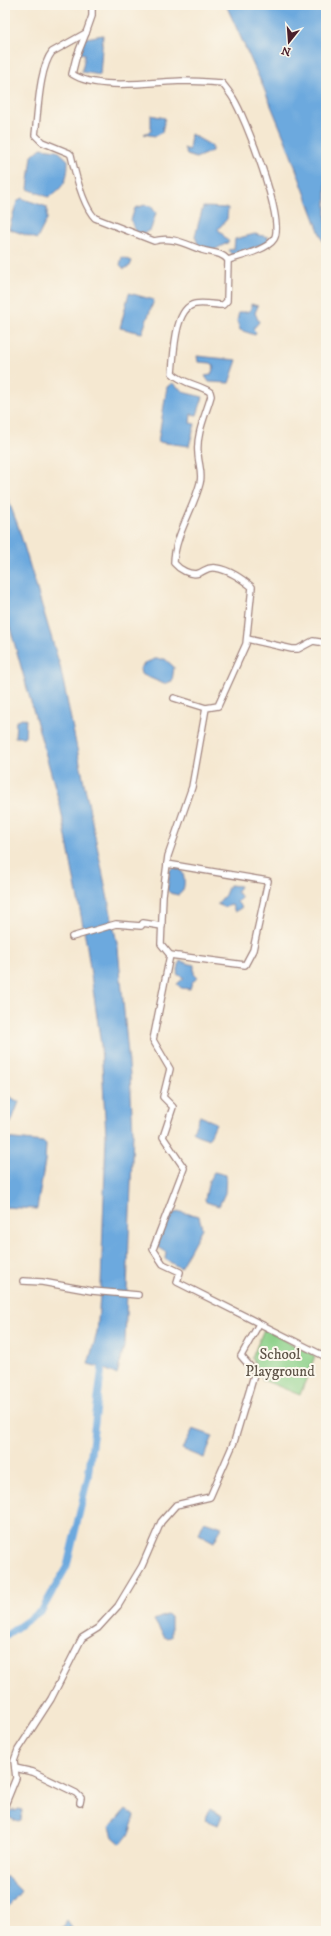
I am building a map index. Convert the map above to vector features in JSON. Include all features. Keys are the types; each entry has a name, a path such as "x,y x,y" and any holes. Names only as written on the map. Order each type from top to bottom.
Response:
{"street":[{"path":"92,5 92,16 76,58 72,74 78,77 103,83 145,84 182,81 222,83 233,98 266,176 274,210 276,236 271,243 258,250 228,260"},
{"path":"86,32 52,52 48,57 44,70 35,135 42,142 71,155 84,198 95,218 154,241 162,239 184,242 203,250 223,255 228,260 227,301 223,305 201,303 190,306 182,314 176,339 172,373 181,380 206,389 210,392 211,396 200,430 198,444 201,469 200,484 177,547 174,563 178,568 193,574 199,573 206,568 216,567 236,575 252,587 247,639 218,706 206,708 174,698"},
{"path":"247,639 292,649 298,649 313,641 326,643"},
{"path":"167,864 268,881 253,950 245,965 170,955 161,944 162,926 167,864 168,856 192,787 206,708"},
{"path":"72,937 116,924 141,926 143,923 162,926"},
{"path":"170,955 152,1040 170,1069 163,1097 172,1107 163,1137 184,1168 153,1249 163,1264 180,1272 177,1282 326,1357"},
{"path":"23,1281 42,1282 92,1291 138,1295"},
{"path":"5,1805 16,1778 14,1761 18,1750 51,1699 82,1638 98,1628 118,1606 142,1566 161,1522 176,1506 210,1497 234,1442 255,1372 241,1356 259,1324"},
{"path":"15,1768 33,1772 76,1793 81,1798 80,1803"}],"green space":[{"name":"School Playground","path":"264,1329 315,1356 300,1395 263,1380 252,1358"}],"water":[{"path":"226,5 326,5 326,250 286,142 262,84"},
{"path":"103,35 100,75 82,72 85,54 80,53 80,39"},
{"path":"151,115 165,118 162,132 155,136 144,134 151,131"},
{"path":"191,134 212,146 212,151 196,158 187,155 184,148 189,150"},
{"path":"41,148 57,150 68,160 66,177 62,186 54,194 48,197 28,189 32,156"},
{"path":"21,198 47,207 47,219 37,239 9,229 17,202"},
{"path":"145,205 151,206 156,213 151,229 143,234 135,232 131,220 135,208"},
{"path":"203,207 228,208 227,219 218,229 229,242 214,250 199,247 195,236"},
{"path":"255,234 268,237 268,242 233,256 228,250 234,249 235,239"},
{"path":"122,257 132,261 130,266 124,269 120,265"},
{"path":"129,293 154,300 142,333 120,328"},
{"path":"251,304 258,306 255,313 259,322 253,329 256,332 255,335 240,330 237,321 239,312 247,312 251,309"},
{"path":"197,356 237,360 229,383 209,382 205,376 211,375 214,366 211,363 198,362"},
{"path":"172,383 186,393 203,397 197,415 191,414 190,423 195,424 189,446 158,442 167,387"},
{"path":"5,491 18,526 60,666 118,948 130,1075 133,1132 125,1343 117,1375 103,1368 88,1364 97,1333 101,1284 106,1136 101,1045 87,947 60,805 5,610"},
{"path":"155,659 165,659 174,667 172,681 164,684 141,674 140,669 145,663"},
{"path":"22,718 26,719 25,737 15,737 16,721"},
{"path":"174,867 180,868 184,878 183,890 178,895 170,893 167,890 170,870"},
{"path":"229,885 240,886 237,892 242,897 237,902 242,907 235,912 232,905 224,907 217,904 225,895"},
{"path":"180,961 194,965 194,974 198,978 192,982 190,989 181,988 177,984 184,978 177,974"},
{"path":"5,1094 19,1102 11,1123 5,1123"},
{"path":"200,1116 216,1123 209,1139 197,1135 193,1131"},
{"path":"5,1138 43,1142 46,1145 45,1161 37,1209 5,1207"},
{"path":"214,1172 226,1175 225,1193 219,1206 206,1202 205,1199 209,1180"},
{"path":"180,1212 199,1216 202,1228 180,1268 165,1259 166,1252 157,1246 168,1214"},
{"path":"193,1429 213,1436 204,1458 182,1449"},
{"path":"204,1521 222,1527 214,1542 199,1534"},
{"path":"166,1615 171,1617 171,1637 165,1638 154,1620"},
{"path":"18,1809 22,1810 21,1821 18,1822 10,1818 9,1812 14,1810 16,1811"},
{"path":"126,1809 135,1816 129,1834 121,1844 113,1837 110,1827"},
{"path":"210,1809 222,1816 218,1825 205,1820"},
{"path":"6,1876 21,1891 5,1911 5,1877"},
{"path":"67,1921 74,1931 60,1931"}],"waterway":[{"path":"5,1636 42,1610 67,1566 88,1477 103,1359"}]}
